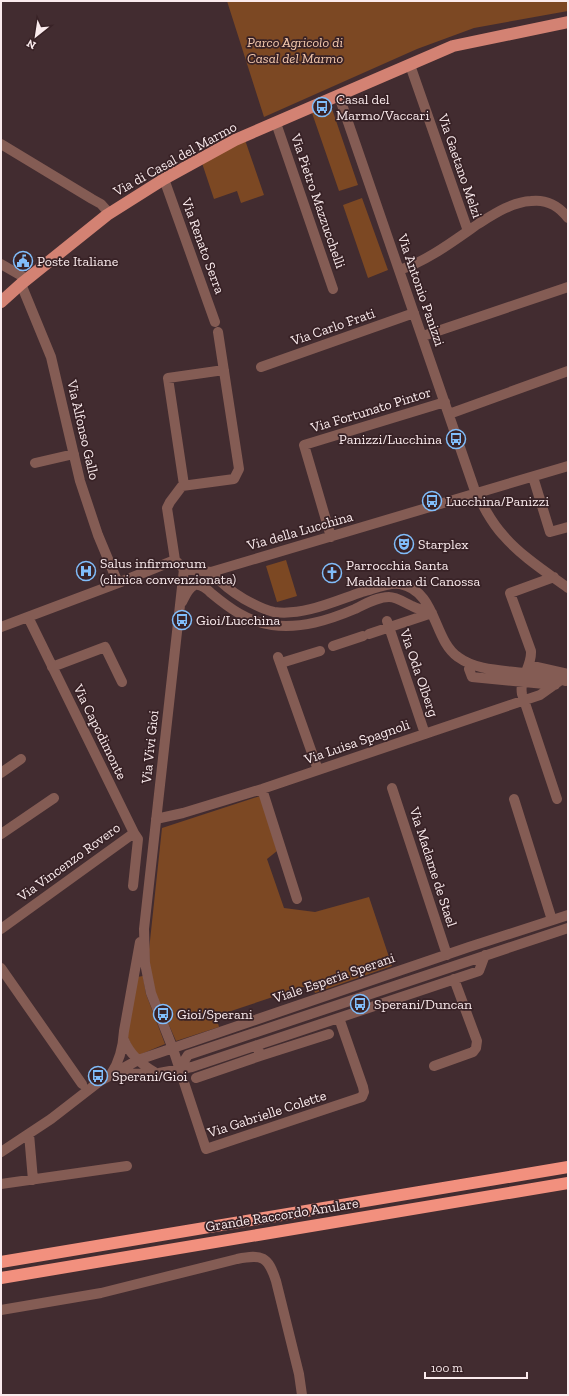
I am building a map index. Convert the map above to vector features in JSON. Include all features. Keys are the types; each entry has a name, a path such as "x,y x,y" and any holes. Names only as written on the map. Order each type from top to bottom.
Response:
{"highway":[{"name":"Grande Raccordo Anulare","path":"1,1262 568,1167"},
{"name":"Grande Raccordo Anulare","path":"1,1278 568,1183"}],"main road":[{"name":"Via di Casal del Marmo","path":"1,302 24,281 109,213 164,179 235,140 462,43 568,22"}],"street":[{"name":"Via Gaetano Melzi","path":"410,65 468,231"},
{"name":"Via Antonio Panizzi","path":"339,96 477,493 494,524 507,540 520,552 568,588"},
{"name":"Via Pietro Mazzucchelli","path":"276,123 333,289"},
{"path":"1,144 92,198 103,206 109,213"},
{"name":"Via Renato Serra","path":"164,179 216,322"},
{"path":"399,270 420,261 501,210 530,201 539,200 551,204 561,210 568,217"},
{"path":"1,264 24,281"},
{"name":"Via Alfonso Gallo","path":"24,281 51,357 80,481 98,535 118,583"},
{"path":"423,336 568,287"},
{"name":"Via Carlo Frati","path":"261,367 414,313"},
{"path":"184,569 175,560 167,506 180,488 184,486 234,479 239,472 218,332"},
{"path":"184,486 168,378 224,370"},
{"path":"450,414 568,371"},
{"name":"Via Fortunato Pintor","path":"331,537 304,445 445,402"},
{"path":"36,463 74,454"},
{"name":"Via della Lucchina","path":"184,569 211,572 568,466"},
{"path":"533,477 550,532 568,527"},
{"path":"1,626 118,583 175,560"},
{"name":"Via Vivi Gioi","path":"111,1074 119,1059 124,1040 124,1031 144,929 184,569"},
{"path":"211,572 224,585 240,596 268,610 289,612 309,609 394,584 404,585 414,590 424,599 450,650 458,657 470,664 484,668 563,680"},
{"path":"554,577 510,593 530,647 531,657 521,691 523,700 557,799"},
{"path":"180,605 191,588 196,585 206,588 229,608 240,615 262,623 281,626 331,619 379,598 389,597 432,613"},
{"path":"262,623 268,610"},
{"path":"333,646 366,635 388,624 432,613"},
{"name":"Via Capodimonte","path":"28,616 138,839 133,886"},
{"name":"Via Oda Olberg","path":"388,624 425,734"},
{"path":"52,667 105,647 122,682"},
{"path":"318,770 280,660 320,651"},
{"name":"Via Luisa Spagnoli","path":"156,818 182,813 262,789 425,734 542,694 563,680"},
{"path":"1,773 21,759"},
{"name":"Via Madame de Stael","path":"392,788 447,955"},
{"path":"262,789 297,899"},
{"path":"1,834 54,798"},
{"path":"514,799 552,920"},
{"name":"Via Vincenzo Rovero","path":"1,929 134,833"},
{"name":"Viale Esperia Sperani","path":"1,1152 52,1119 94,1085 138,1060 469,947 568,915"},
{"path":"527,941 536,926"},
{"name":"Viale Esperia Sperani","path":"188,1056 568,928"},
{"name":"Via Vivi Gioi","path":"144,929 145,963 148,982 179,1069"},
{"path":"111,1074 156,1073 192,1067 304,1028 339,1018 479,971 485,955 469,947"},
{"path":"1,968 82,1084"},
{"path":"434,1066 472,1053 476,1047 476,1041 454,979"},
{"path":"364,983 377,992 372,1006"},
{"path":"297,1005 289,1021 304,1028"},
{"name":"Via Gabrielle Colette","path":"179,1069 206,1149 359,1099 363,1095 363,1087 339,1018"},
{"path":"215,1033 230,1041"},
{"path":"196,1078 329,1034"},
{"path":"124,1040 128,1050 138,1060 156,1073"},
{"path":"257,1045 260,1056"},
{"path":"257,1045 260,1056"},
{"path":"173,1049 188,1056 179,1069"},
{"path":"29,1134 33,1180"},
{"path":"1,1184 127,1166"},
{"path":"1,1310 101,1293 236,1259 251,1256 261,1258 268,1261 273,1270 299,1374 302,1395"}],"green space":[{"name":"Parco Agricolo di Casal del Marmo","path":"227,1 568,1 568,11 474,28 417,49 264,117"},
{"path":"331,106 358,185 339,191 312,113"},
{"path":"245,140 264,195 241,203 237,191 214,199 202,163"},
{"path":"362,198 388,270 368,278 343,205"},
{"path":"286,560 297,596 277,602 266,566"},
{"path":"260,796 277,851 267,859 284,908 315,912 369,897 392,966 315,993 312,984 216,1016 219,1027 176,1041 154,991 151,980 149,950 162,828"},
{"path":"143,976 146,994 165,1044 139,1055 134,1051 126,1033 137,977"}],"place":[{"name":"Casal del Marmo/Vaccari","path":"322,107"},
{"name":"Poste Italiane","path":"23,261"},
{"name":"Panizzi/Lucchina","path":"456,439"},
{"name":"Lucchina/Panizzi","path":"432,501"},
{"name":"Starplex","path":"404,544"},
{"name":"Salus infirmorum (clinica convenzionata)","path":"86,571"},
{"name":"Parrocchia Santa Maddalena di Canossa","path":"332,573"},
{"name":"Gioi/Lucchina","path":"182,620"},
{"name":"Sperani/Duncan","path":"360,1004"},
{"name":"Gioi/Sperani","path":"163,1014"},
{"name":"Sperani/Gioi","path":"98,1076"}]}
